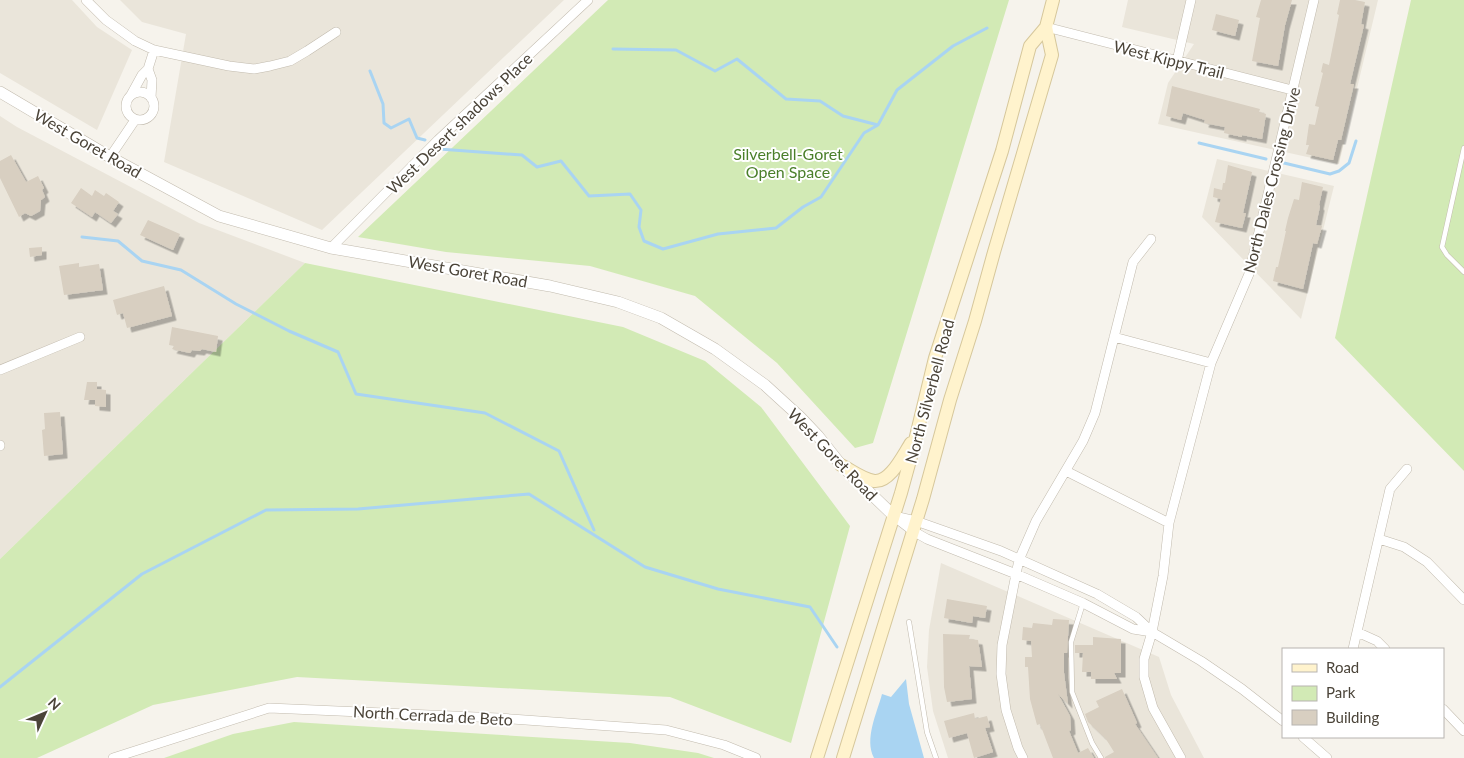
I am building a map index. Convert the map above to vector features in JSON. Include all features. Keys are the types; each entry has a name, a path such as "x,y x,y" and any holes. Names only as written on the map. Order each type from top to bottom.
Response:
{"main road":[{"name":"North Silverbell Road","path":"817,758 894,516 917,435 934,358 1002,151 1030,46 1046,27 1053,0"},
{"name":"North Silverbell Road","path":"843,758 915,526 950,400 975,321 1052,55 1046,27"},
{"path":"841,465 866,479 876,482 888,477 917,435"}],"street":[{"path":"86,0 106,20 135,41 154,50 229,66 254,69 290,61 336,32"},
{"name":"West Desert shadows Place","path":"331,248 438,140 588,0"},
{"path":"1177,61 1191,0"},
{"name":"North Dales Crossing Drive","path":"1182,758 1153,708 1144,677 1144,659 1152,632 1163,576 1169,523 1211,362 1249,274 1314,0"},
{"name":"West Kippy Trail","path":"1046,27 1292,90"},
{"path":"148,69 152,80 151,98 154,106 153,112 143,120 135,120 129,116 126,107 127,101 142,75 148,69 154,50"},
{"name":"West Goret Road","path":"0,92 110,157 219,216 331,248 550,286 618,302 661,318 715,349 764,385 800,417 841,465 894,516 915,526 1001,552 1097,594 1136,617 1152,632 1201,661 1242,689 1282,720"},
{"path":"131,95 142,92 151,98"},
{"path":"110,157 135,120"},
{"path":"1022,758 1006,710 1001,674 1002,645 1019,560 1036,522 1083,441 1095,413 1133,262 1151,238"},
{"path":"0,370 80,337"},
{"path":"1114,337 1211,362"},
{"path":"1353,648 1390,489 1407,469"},
{"path":"1066,471 1169,523"},
{"name":"West Goret Road","path":"915,526 928,539 1083,603 1132,629 1152,632"},
{"path":"1379,538 1404,547 1427,562 1464,600"},
{"path":"1357,632 1378,641 1384,648"},
{"name":"North Cerrada de Beto","path":"113,758 269,708 499,718 666,730 724,745 756,758"},
{"path":"1444,710 1464,731"},
{"path":"1305,738 1327,758"}],"lane":[{"path":"1464,148 1442,247 1447,255 1464,272"},
{"path":"1083,603 1071,642 1072,692 1092,743 1101,758"},
{"path":"908,622 926,732 936,758"}],"shaded area":[{"path":"0,0 72,0 97,27 132,50 97,130 0,73"},
{"path":"120,0 564,0 322,230 164,162 186,34 142,22"},
{"path":"1128,0 1378,0 1339,164 1158,124 1168,83 1194,44 1122,27"},
{"path":"0,116 17,127 199,223 305,263 0,559"},
{"path":"1217,159 1334,186 1301,319 1202,217"},
{"path":"941,563 1159,657 1171,695 1204,758 948,758 933,711 927,667 929,630"}],"green space":[{"name":"Silverbell-Goret Open Space","path":"608,0 1009,0 873,443 855,448 777,363 695,296 590,266 446,252 358,237"},
{"path":"1411,0 1464,0 1464,471 1335,338"},
{"path":"305,263 623,327 705,361 761,407 850,526 791,743 670,697 297,677 153,705 37,758 0,758 0,559"},
{"path":"294,722 630,743 698,753 714,758 164,758 233,734"}],"water":[{"path":"906,679 909,704 924,758 874,758 870,743 871,734 882,694 891,697"}],"building":[{"path":"1261,0 1292,0 1285,25 1278,66 1252,61 1260,18 1256,17"},
{"path":"1340,0 1365,2 1361,24 1364,25 1350,84 1354,84 1341,140 1338,140 1333,160 1306,154 1309,145 1306,145 1309,124 1315,125 1319,107 1315,106 1323,73 1321,72 1323,63 1329,65 1339,15 1337,14"},
{"path":"1216,14 1239,20 1235,36 1212,30"},
{"path":"1172,86 1260,109 1259,112 1266,114 1262,139 1224,133 1225,127 1204,123 1205,120 1183,113 1181,120 1166,116"},
{"path":"11,155 26,182 38,176 44,188 42,190 45,197 41,200 40,211 31,216 25,213 19,217 0,178 0,161"},
{"path":"1228,165 1252,172 1243,213 1246,213 1242,228 1215,222 1221,199 1213,197 1214,188 1222,190"},
{"path":"1302,182 1323,187 1316,225 1322,226 1317,244 1313,243 1303,289 1273,281 1276,267 1278,267 1288,218 1294,199 1299,200"},
{"path":"81,188 92,196 95,190 104,196 106,193 119,202 113,211 118,214 111,223 95,212 92,217 71,203"},
{"path":"148,220 180,234 173,250 140,235"},
{"path":"42,247 42,255 30,257 29,248"},
{"path":"79,263 79,267 99,264 103,290 64,295 59,266"},
{"path":"164,286 172,316 127,328 123,313 117,315 113,300"},
{"path":"172,327 218,336 216,352 202,349 200,351 192,350 190,353 172,349 174,346 169,345"},
{"path":"87,382 97,382 97,389 106,390 106,407 95,406 95,400 84,400"},
{"path":"60,412 63,454 44,456 42,430 45,429 44,413"},
{"path":"947,599 987,606 985,618 973,616 972,623 944,618"},
{"path":"1053,619 1069,620 1067,653 1064,653 1064,673 1068,704 1058,694 1070,716 1071,730 1069,731 1078,753 1088,748 1094,758 1053,758 1040,724 1037,725 1030,699 1028,667 1025,667 1025,657 1032,657 1031,641 1022,640 1023,627 1032,628 1033,623 1052,625"},
{"path":"943,634 970,635 969,639 978,640 982,667 969,666 972,699 947,702 944,687"},
{"path":"1093,637 1121,639 1121,673 1114,673 1117,679 1091,679 1091,672 1082,672 1083,653 1075,653 1075,645 1093,645"},
{"path":"1122,689 1137,723 1135,724 1158,758 1105,758 1114,752 1106,739 1088,722 1085,714 1099,707 1096,701"},
{"path":"974,713 975,719 987,716 990,727 985,728 993,752 974,758 967,733 949,738 944,721"}],"waterway":[{"path":"439,149 522,155 537,167 561,161 589,196 630,194 641,210 639,227 644,241 663,249 718,234 776,228 803,207 821,197 864,133 878,125 897,90 953,46 987,28"},
{"path":"613,49 676,50 715,71 737,59 786,99 820,101 843,116 878,125"},
{"path":"370,71 383,104 384,123 391,128 409,119 417,138 425,140"},
{"path":"1284,163 1330,174 1339,171 1349,163 1356,141"},
{"path":"1199,143 1266,159"},
{"path":"82,237 118,241 142,261 181,270 236,304 289,331 338,352 356,394 485,413 559,451 594,530"},
{"path":"0,687 142,574 266,510 358,509 529,494 645,567 718,589 810,607 837,647"}]}
